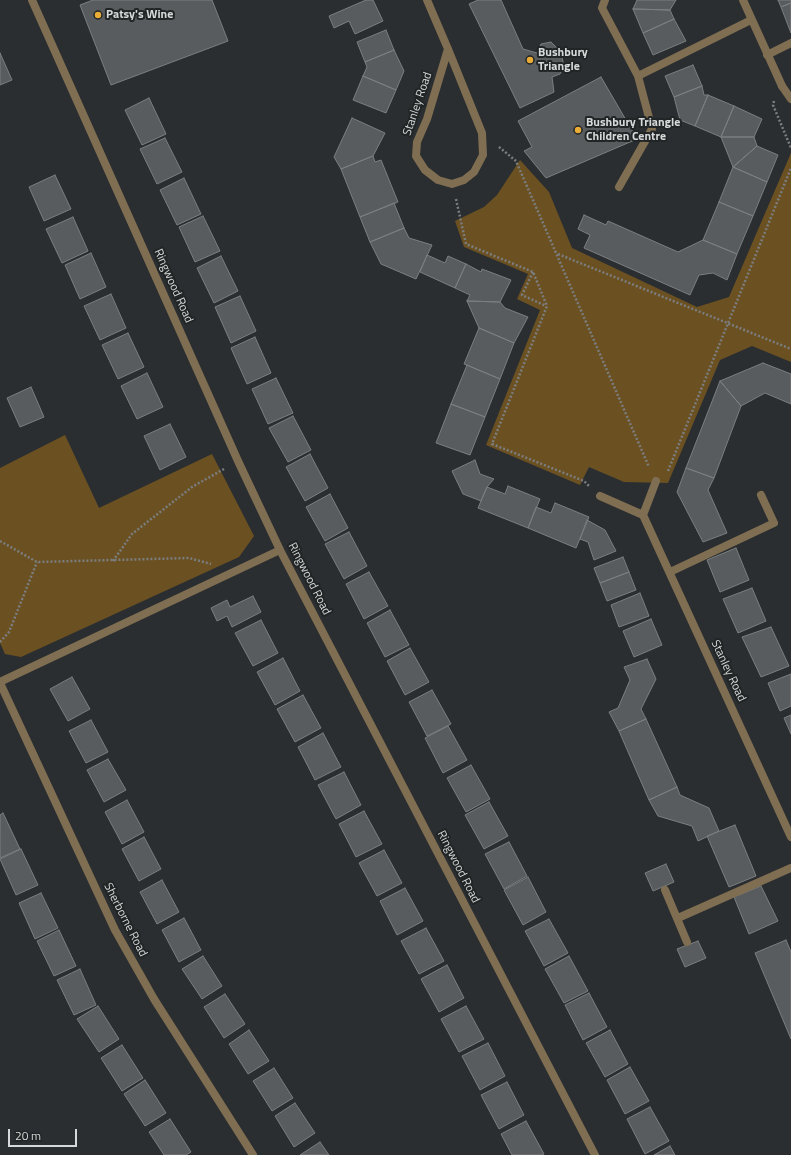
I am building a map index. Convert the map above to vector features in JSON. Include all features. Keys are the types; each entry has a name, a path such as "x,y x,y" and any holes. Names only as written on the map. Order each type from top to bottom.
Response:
{"street":[{"name":"Ringwood Road","path":"32,0 238,461 280,550 595,1155"},
{"path":"427,0 482,133 483,156 474,172 464,180 452,184"},
{"path":"605,0 602,8 638,76 652,129 619,188"},
{"path":"743,0 782,86 791,99"},
{"path":"638,76 751,20"},
{"path":"767,55 791,43"},
{"name":"Stanley Road","path":"448,49 427,119 417,142 416,156 425,170 438,180 452,184"},
{"path":"600,496 644,515 656,481"},
{"path":"670,572 774,523 761,495"},
{"name":"Stanley Road","path":"644,515 791,836"},
{"path":"0,683 280,550"},
{"name":"Sherborne Road","path":"0,683 115,930 154,999 253,1155"},
{"path":"678,918 791,868"},
{"path":"665,890 687,942"}],"path":[{"path":"782,86 773,105 791,148"},
{"path":"482,133 516,161 558,254 656,481 666,476 791,168"},
{"path":"452,184 466,244 533,272 547,306 492,444 584,481 600,496"},
{"path":"558,254 791,349"},
{"path":"533,272 522,295 547,306"},
{"path":"113,561 132,534 192,487 238,461"},
{"path":"0,541 37,562 189,558 235,571"},
{"path":"0,642 9,632 37,562"}],"shaded area":[{"path":"791,153 791,362 752,346 720,360 668,483 624,482 589,467 580,485 486,445 540,310 517,299 528,274 464,247 455,221 484,207 497,195 520,160 549,192 572,248 697,307 729,297"},
{"path":"65,435 99,508 212,454 254,536 239,557 21,657 5,654 0,643 0,468"}],"building":[{"path":"93,0 212,0 228,41 111,85 80,5"},
{"path":"366,0 373,0 383,21 355,34 349,21 334,28 329,16"},
{"name":"Bushbury Triangle","path":"478,0 501,0 523,49 537,53 541,44 551,42 561,52 564,67 560,74 552,77 554,92 520,108 469,4"},
{"path":"637,0 676,0 670,10 633,9"},
{"path":"778,0 791,0 791,3 781,7"},
{"path":"791,3 791,33 781,7"},
{"path":"633,9 670,10 674,19 643,33"},
{"path":"674,19 686,41 653,55 643,33"},
{"path":"386,30 394,50 365,62 357,42"},
{"path":"394,50 404,71 396,90 363,76 367,67 365,62"},
{"path":"0,53 12,80 0,85"},
{"path":"693,65 702,86 674,97 665,76"},
{"path":"363,76 396,90 386,113 353,100"},
{"name":"Bushbury Triangle Children Centre","path":"601,77 637,139 546,178 524,151 532,147 518,121"},
{"path":"702,86 704,95 708,95 695,126 680,120 674,97"},
{"path":"708,95 734,106 721,137 695,126"},
{"path":"149,98 166,134 142,145 125,110"},
{"path":"734,106 762,119 754,137 721,137"},
{"path":"352,118 385,133 373,156 341,169 334,157"},
{"path":"721,137 754,137 757,146 733,167"},
{"path":"165,138 182,172 157,184 140,149"},
{"path":"757,146 778,155 767,182 733,167"},
{"path":"373,156 375,162 381,160 398,202 360,217 341,169"},
{"path":"733,167 767,182 753,216 719,202"},
{"path":"55,175 71,209 44,221 29,187"},
{"path":"184,178 201,214 177,225 160,190"},
{"path":"719,202 753,216 737,254 703,240"},
{"path":"394,203 404,228 370,242 360,217"},
{"path":"584,215 606,225 608,221 678,252 703,240 737,254 727,280 713,273 699,275 690,295 584,248 590,235 578,229"},
{"path":"203,216 220,251 195,262 179,227"},
{"path":"73,217 88,251 62,263 46,229"},
{"path":"404,228 409,238 432,245 416,279 381,264 370,242"},
{"path":"91,253 106,287 80,299 65,265"},
{"path":"427,255 445,263 448,256 466,264 455,288 420,272"},
{"path":"221,256 238,291 214,303 197,268"},
{"path":"466,264 481,272 482,269 511,280 500,302 467,301 470,295 455,288"},
{"path":"111,294 126,328 100,340 84,306"},
{"path":"240,296 256,331 231,343 215,307"},
{"path":"467,301 500,302 505,308 528,317 514,343 479,328"},
{"path":"479,328 514,343 500,379 464,364"},
{"path":"128,333 144,367 118,379 102,345"},
{"path":"255,337 271,373 247,384 231,348"},
{"path":"763,363 791,374 791,404 765,393 741,406 720,381"},
{"path":"467,365 500,379 485,417 451,404"},
{"path":"147,373 163,407 137,419 121,386"},
{"path":"276,378 293,413 268,424 252,389"},
{"path":"720,381 741,406 714,478 686,468"},
{"path":"31,387 44,417 20,427 7,398"},
{"path":"451,404 485,417 470,455 436,443"},
{"path":"293,416 311,450 288,462 269,428"},
{"path":"170,424 186,457 160,470 144,436"},
{"path":"310,454 328,488 305,501 286,467"},
{"path":"475,460 480,474 494,479 487,487 481,501 463,494 452,471"},
{"path":"686,468 714,478 708,490 727,533 703,542 677,492"},
{"path":"508,486 540,499 528,528 478,508 487,487 505,494"},
{"path":"330,494 348,528 325,541 306,507"},
{"path":"555,503 589,517 576,548 528,528 536,507 551,513"},
{"path":"587,520 605,530 616,551 594,560 588,542 580,539"},
{"path":"349,532 367,566 344,579 325,544"},
{"path":"736,548 749,580 720,592 707,560"},
{"path":"623,557 629,572 600,583 594,568"},
{"path":"369,572 388,606 364,619 346,584"},
{"path":"629,572 636,590 607,601 600,583"},
{"path":"752,588 766,621 738,633 723,599"},
{"path":"640,593 649,616 619,627 611,605"},
{"path":"253,596 261,612 232,627 227,616 217,621 211,608 227,600 230,607"},
{"path":"390,610 409,645 385,657 367,623"},
{"path":"651,619 662,645 634,657 623,631"},
{"path":"261,620 278,653 253,666 235,633"},
{"path":"771,627 789,666 761,677 742,637"},
{"path":"410,648 429,682 405,695 387,661"},
{"path":"283,658 300,691 275,705 257,672"},
{"path":"647,659 656,679 641,709 646,719 619,731 609,712 618,708 630,680 624,667"},
{"path":"791,674 791,706 780,711 768,683"},
{"path":"72,677 90,709 68,721 50,689"},
{"path":"432,690 451,724 427,736 409,702"},
{"path":"303,695 321,728 295,742 277,709"},
{"path":"791,715 791,734 784,718"},
{"path":"646,719 677,787 649,800 619,731"},
{"path":"91,720 108,752 86,763 69,731"},
{"path":"448,726 467,760 443,773 425,738"},
{"path":"323,733 341,767 315,780 298,747"},
{"path":"108,759 126,790 104,802 87,770"},
{"path":"471,765 490,799 466,812 447,778"},
{"path":"344,772 361,805 336,819 318,785"},
{"path":"677,787 680,795 709,808 719,831 698,841 692,826 658,816 649,800"},
{"path":"127,800 144,832 122,844 105,812"},
{"path":"489,802 508,836 484,849 465,815"},
{"path":"364,811 382,844 356,857 339,824"},
{"path":"3,813 20,849 0,858 0,815"},
{"path":"735,825 756,876 729,887 707,836"},
{"path":"144,837 161,869 139,881 122,849"},
{"path":"509,842 527,876 504,889 485,854"},
{"path":"21,849 38,885 16,895 0,859"},
{"path":"384,850 402,883 377,896 359,863"},
{"path":"666,864 674,882 653,891 645,873"},
{"path":"528,877 546,912 523,925 504,890"},
{"path":"162,880 179,912 157,924 140,892"},
{"path":"761,886 778,921 749,934 734,897"},
{"path":"405,888 423,921 397,935 380,901"},
{"path":"41,893 58,928 35,939 19,903"},
{"path":"184,918 201,950 179,962 162,930"},
{"path":"549,919 568,953 544,966 525,931"},
{"path":"426,928 444,961 419,974 401,941"},
{"path":"59,930 76,966 54,976 37,941"},
{"path":"786,940 791,952 791,1039 755,953"},
{"path":"698,941 706,958 685,967 677,949"},
{"path":"203,956 222,986 202,999 182,969"},
{"path":"569,956 588,991 564,1003 545,969"},
{"path":"447,965 464,998 439,1012 421,979"},
{"path":"80,969 96,1005 74,1015 57,980"},
{"path":"589,993 607,1027 583,1040 565,1005"},
{"path":"225,994 245,1024 224,1038 204,1007"},
{"path":"98,1006 119,1039 99,1052 77,1019"},
{"path":"466,1006 484,1039 459,1052 441,1019"},
{"path":"249,1030 269,1061 248,1074 229,1044"},
{"path":"610,1030 628,1064 605,1077 586,1043"},
{"path":"488,1043 505,1076 480,1090 462,1056"},
{"path":"122,1045 143,1078 122,1091 101,1058"},
{"path":"630,1067 649,1101 625,1114 607,1080"},
{"path":"274,1068 293,1098 272,1111 253,1081"},
{"path":"145,1080 166,1113 145,1126 124,1094"},
{"path":"507,1082 524,1115 499,1129 481,1095"},
{"path":"295,1103 315,1133 294,1147 275,1116"},
{"path":"650,1107 669,1141 645,1154 627,1119"},
{"path":"170,1119 191,1152 186,1155 164,1155 149,1132"},
{"path":"526,1121 544,1154 512,1155 501,1134"},
{"path":"320,1142 329,1155 300,1155"},
{"path":"670,1146 675,1155 654,1155"}],"place":[{"name":"Patsy's Wine","path":"98,15"},
{"name":"Bushbury Triangle","path":"530,60"},
{"name":"Bushbury Triangle Children Centre","path":"578,130"}]}
